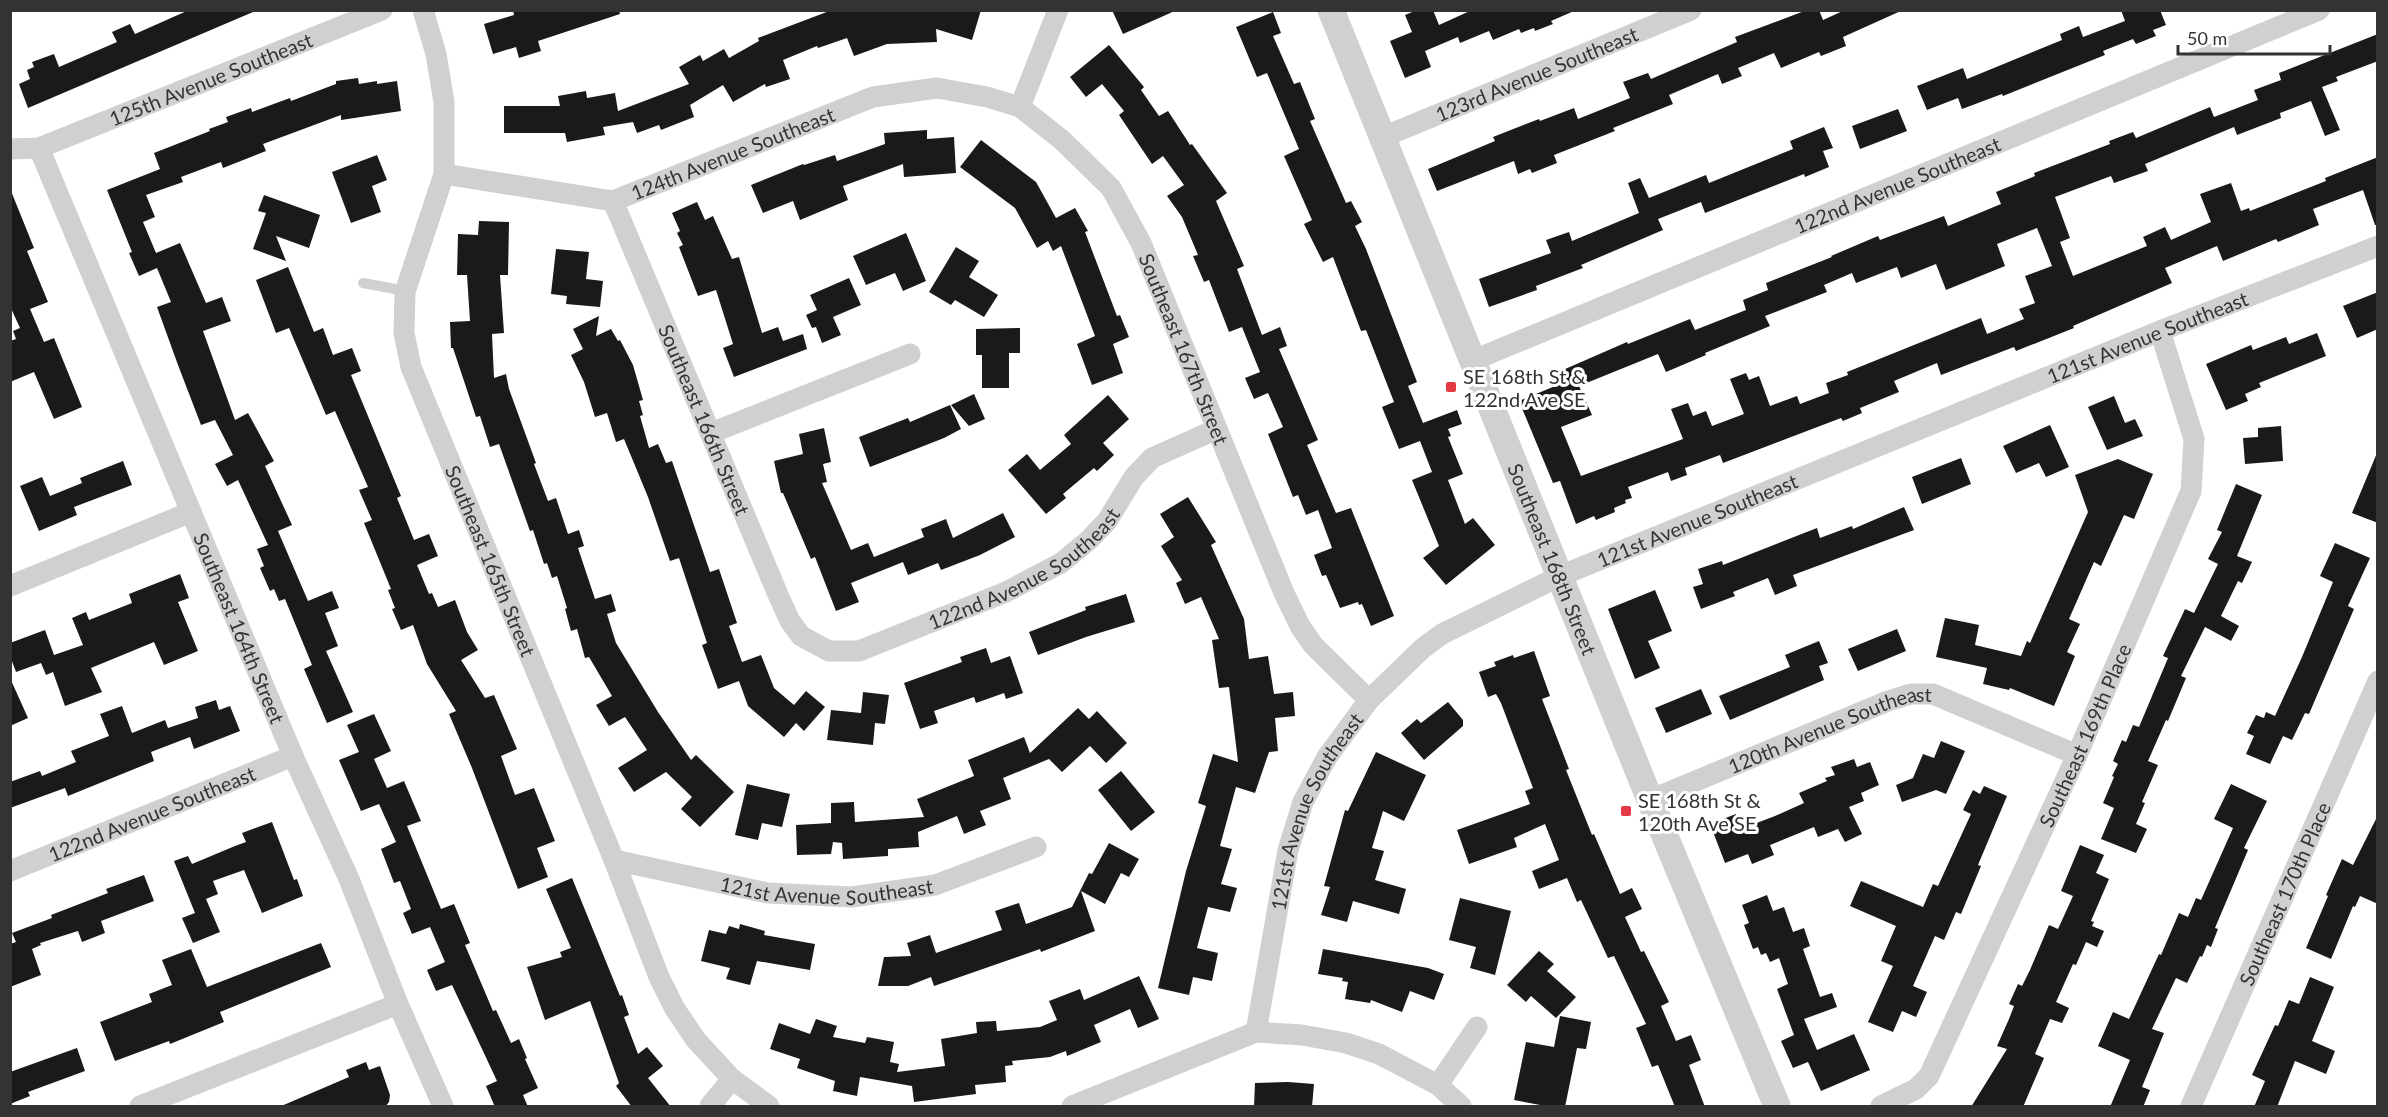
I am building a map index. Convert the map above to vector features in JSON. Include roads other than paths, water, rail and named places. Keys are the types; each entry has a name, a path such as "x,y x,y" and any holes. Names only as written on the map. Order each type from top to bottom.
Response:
{"street":[{"name":"125th Avenue Southeast","path":"10,149 39,148 382,10"},
{"name":"Southeast 165th Street","path":"423,10 436,54 444,102 444,174 406,291 404,333 411,367 660,977 675,1009 696,1040 732,1079"},
{"path":"1020,107 1058,10"},
{"name":"Southeast 168th Street","path":"1331,10 1650,800 1777,1107"},
{"name":"123rd Avenue Southeast","path":"1383,137 1691,10"},
{"name":"122nd Avenue Southeast","path":"1474,360 2319,10"},
{"name":"124th Avenue Southeast","path":"444,174 613,201 873,97 937,88 987,97 1020,107"},
{"name":"Southeast 167th Street","path":"1020,107 1062,140 1111,188 1141,243 1284,593 1300,626 1313,645 1369,700"},
{"name":"Southeast 164th Street","path":"39,148 293,756 349,879 398,1004 443,1107"},
{"name":"Southeast 166th Street","path":"613,201 779,597 790,621 801,636"},
{"name":"121st Avenue Southeast","path":"1256,1032 1288,850 1303,802 1327,757 1369,700 1442,634 1560,576 2160,331 2378,246"},
{"name":"Southeast 169th Place","path":"1881,1107 1916,1089 1929,1076 2077,755 2191,491 2194,439 2160,331"},
{"path":"711,433 910,354"},
{"name":"122nd Avenue Southeast","path":"801,636 829,651 859,651 1006,592 1061,562 1089,540 1107,521 1134,477 1152,458 1217,429"},
{"path":"10,586 191,512"},
{"name":"Southeast 170th Place","path":"2190,1107 2378,681"},
{"name":"120th Avenue Southeast","path":"1650,800 1888,701 1911,694 1933,694 2077,755"},
{"name":"122nd Avenue Southeast","path":"10,871 293,756"},
{"name":"121st Avenue Southeast","path":"614,860 768,893 852,897 935,885 1036,847"},
{"path":"140,1107 398,1004"},
{"path":"1438,1085 1477,1028"},
{"path":"1072,1107 1256,1032 1302,1035 1346,1043 1379,1054 1438,1085 1461,1107"},
{"path":"710,1107 732,1079 769,1107"}],"lane":[{"path":"363,283 406,291"}],"place":[{"name":"SE 168th St & 122nd Ave SE","path":"1451,387"},
{"name":"SE 168th St & 120th Ave SE","path":"1626,811"}]}
